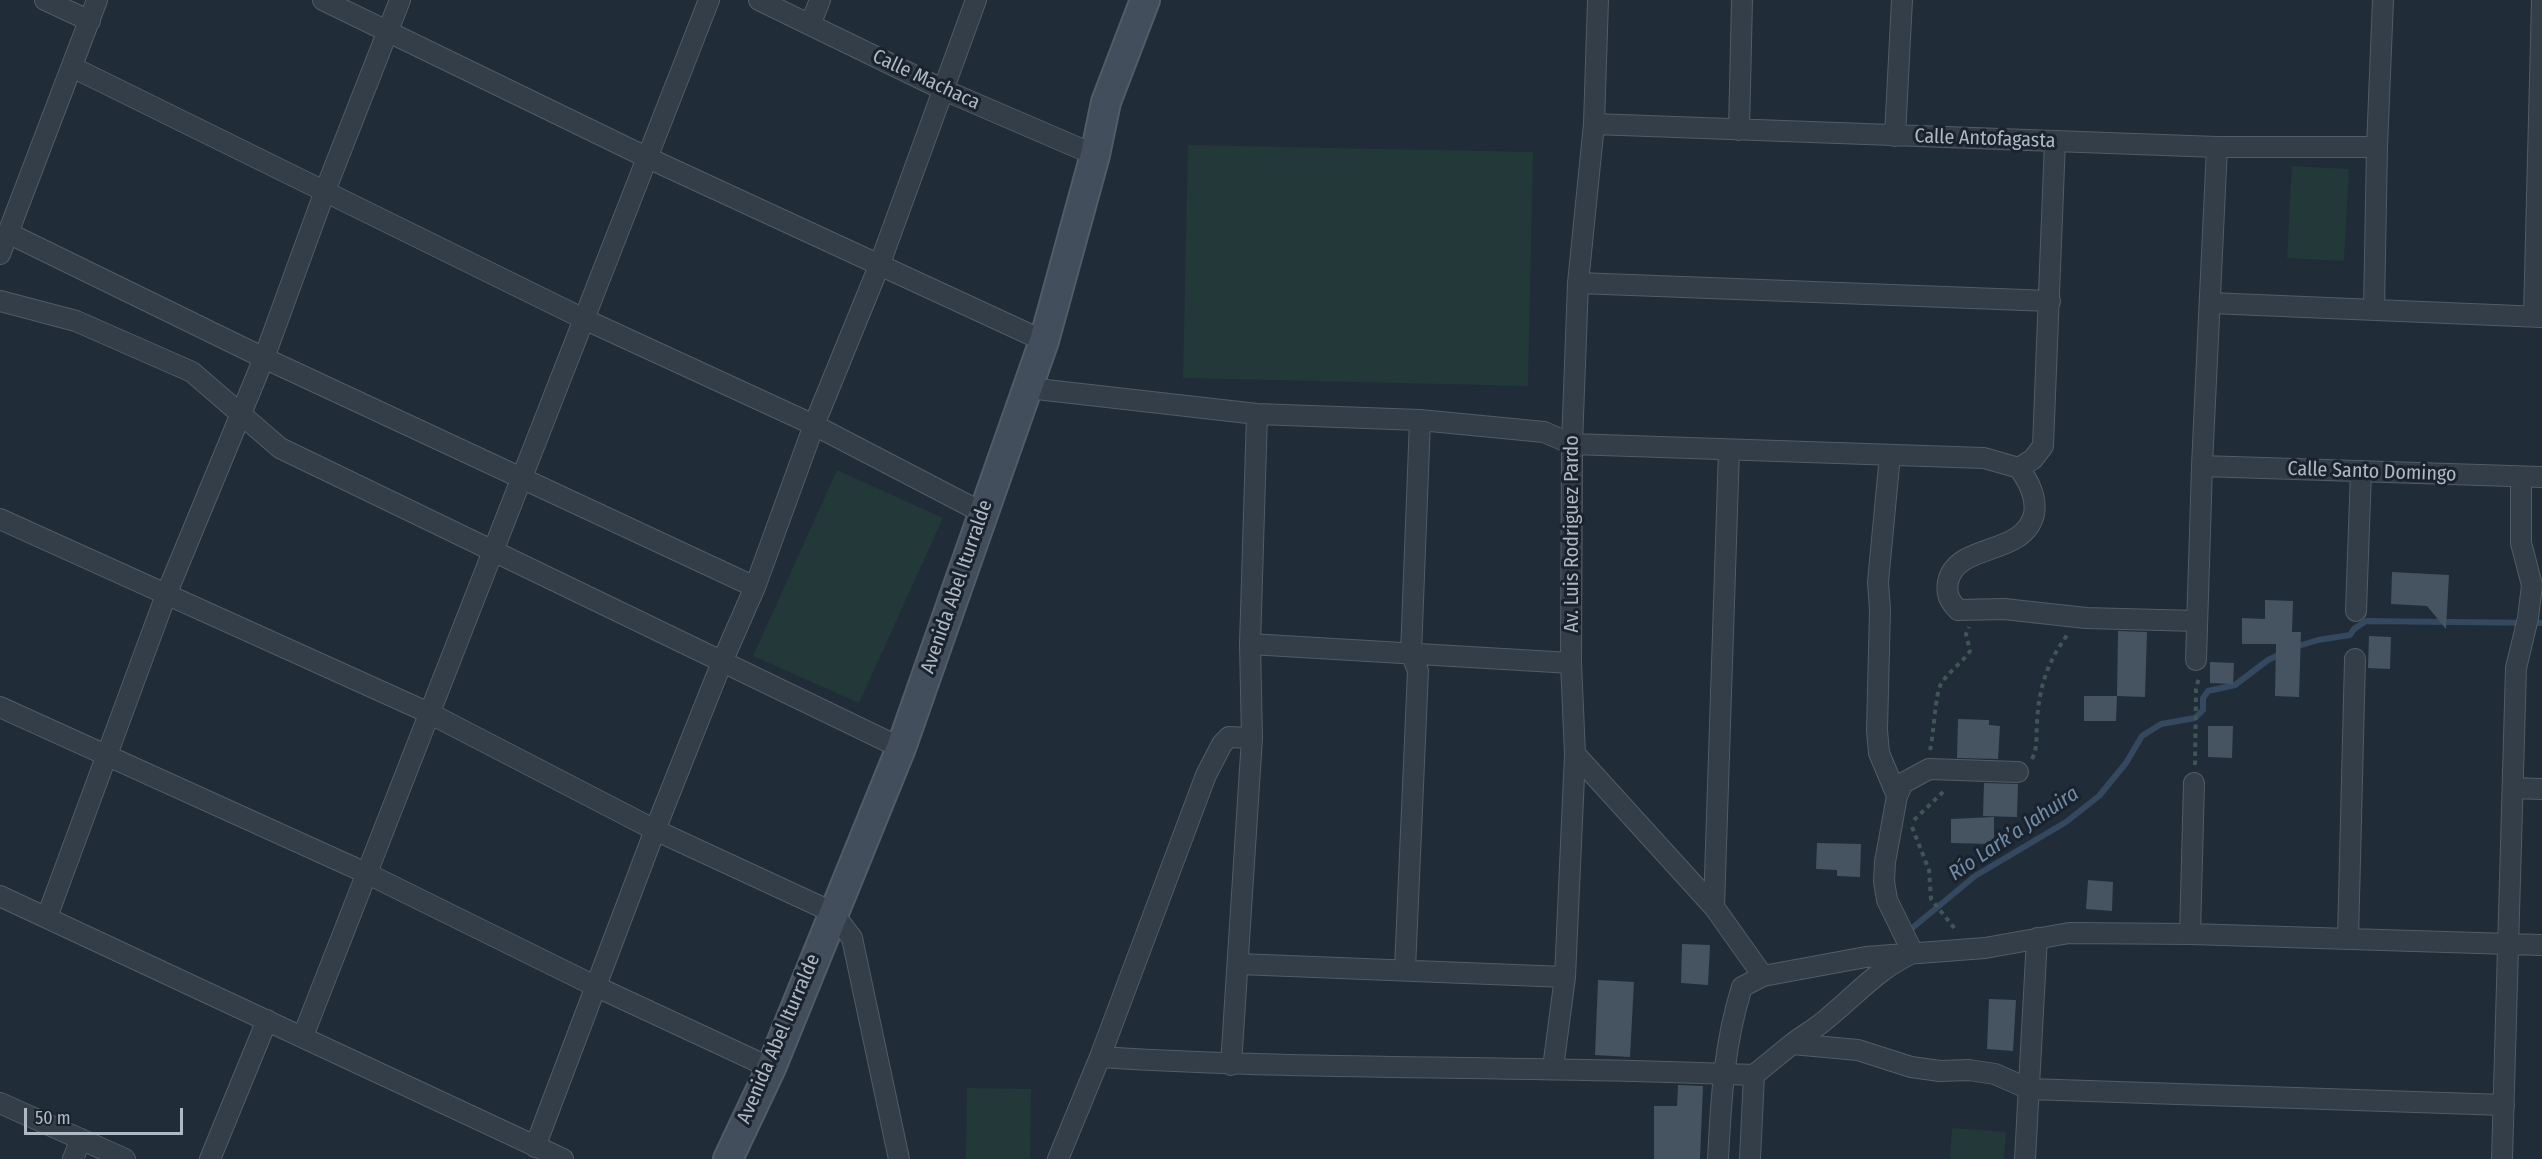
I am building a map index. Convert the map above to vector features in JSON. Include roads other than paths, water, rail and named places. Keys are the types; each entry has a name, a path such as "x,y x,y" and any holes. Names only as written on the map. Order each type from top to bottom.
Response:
{"street":[{"path":"45,0 90,21"},
{"path":"0,254 97,0"},
{"path":"323,0 646,157 1044,341"},
{"path":"47,917 166,595 264,358 325,191 400,0"},
{"path":"303,1036 709,0"},
{"name":"Calle Machaca","path":"759,0 944,90 1095,155"},
{"path":"810,24 820,0"},
{"path":"535,1147 655,830 722,662 755,587 814,425 879,266 976,0"},
{"name":"Avenida Abel Iturralde","path":"728,1159 771,1068 832,912 901,748 1044,341 1095,155 1106,102 1145,0"},
{"name":"Av. Luis Rodriguez Pardo","path":"1553,1068 1565,977 1575,753 1571,663 1572,444 1578,283 1594,124 1598,0"},
{"path":"1739,130 1742,0"},
{"path":"1895,136 1902,0"},
{"path":"2374,309 2376,147 2383,0"},
{"path":"2210,303 2538,316 2542,0"},
{"path":"72,67 584,319 814,425 983,513"},
{"name":"Calle Antofagasta","path":"1594,124 2217,147 2376,147"},
{"path":"2019,468 2033,459 2043,446 2055,141"},
{"path":"2196,660 2202,466 2217,147"},
{"path":"8,232 264,358 755,587"},
{"path":"1578,283 2050,301"},
{"path":"0,301 76,321 192,372 280,448 493,553 901,748"},
{"path":"1028,388 1257,414 1420,420 1544,432 1572,444 1984,458 2019,468 2027,479 2036,503 2031,525 2024,534 2006,544 1980,552 1958,566 1949,577 1947,592 1949,600 1958,610 2004,609 2086,618 2197,621"},
{"path":"1232,1065 1252,738 1250,644 1257,414"},
{"path":"1406,969 1418,671 1411,653 1420,420"},
{"path":"1714,907 1729,450"},
{"path":"1890,455 1878,582 1880,610 1876,701 1879,753 1897,796"},
{"name":"Calle Santo Domingo","path":"2202,466 2542,477"},
{"path":"2355,611 2361,471"},
{"path":"2502,1159 2516,668 2529,618 2532,585 2521,543 2521,477"},
{"path":"0,519 429,713 655,830 832,912 852,938 899,1159"},
{"path":"1250,644 1571,663"},
{"path":"2348,939 2355,659"},
{"path":"0,706 366,873 595,986 771,1068"},
{"path":"1058,1159 1100,1057 1206,775 1222,744 1229,737 1252,738"},
{"path":"1575,753 1714,907 1763,976"},
{"path":"1913,953 1893,917 1884,881 1897,796 1903,783 1919,772 1929,769 2018,772"},
{"path":"2190,934 2194,783"},
{"path":"2513,788 2542,789"},
{"path":"0,896 563,1159"},
{"path":"1718,1159 1722,1073 1732,1018 1742,987 1763,976 1866,957 1984,948 2069,933 2190,934 2542,945"},
{"path":"2025,1159 2037,938"},
{"path":"1100,1057 1232,1065 1553,1068 1754,1075 1830,1017 1866,982 1893,962 1913,953"},
{"path":"1239,964 1565,977"},
{"path":"210,1159 267,1020"},
{"path":"1792,1044 1858,1050 1911,1068 1940,1071 1969,1070 1995,1074 2029,1089 2504,1105"},
{"path":"1750,1159 1754,1075"},
{"path":"0,1103 125,1159"},
{"path":"73,1159 81,1139"}],"waterway":[{"name":"Río Lark’a Jahuira","path":"2295,647 2318,640 2350,635 2354,629 2366,621 2542,623"},
{"name":"Río Lark’a Jahuira","path":"1911,929 1975,876 2066,822 2099,796 2126,763 2142,736 2161,724 2195,718 2203,710 2203,698 2208,691 2235,685 2268,660 2281,654"}]}
